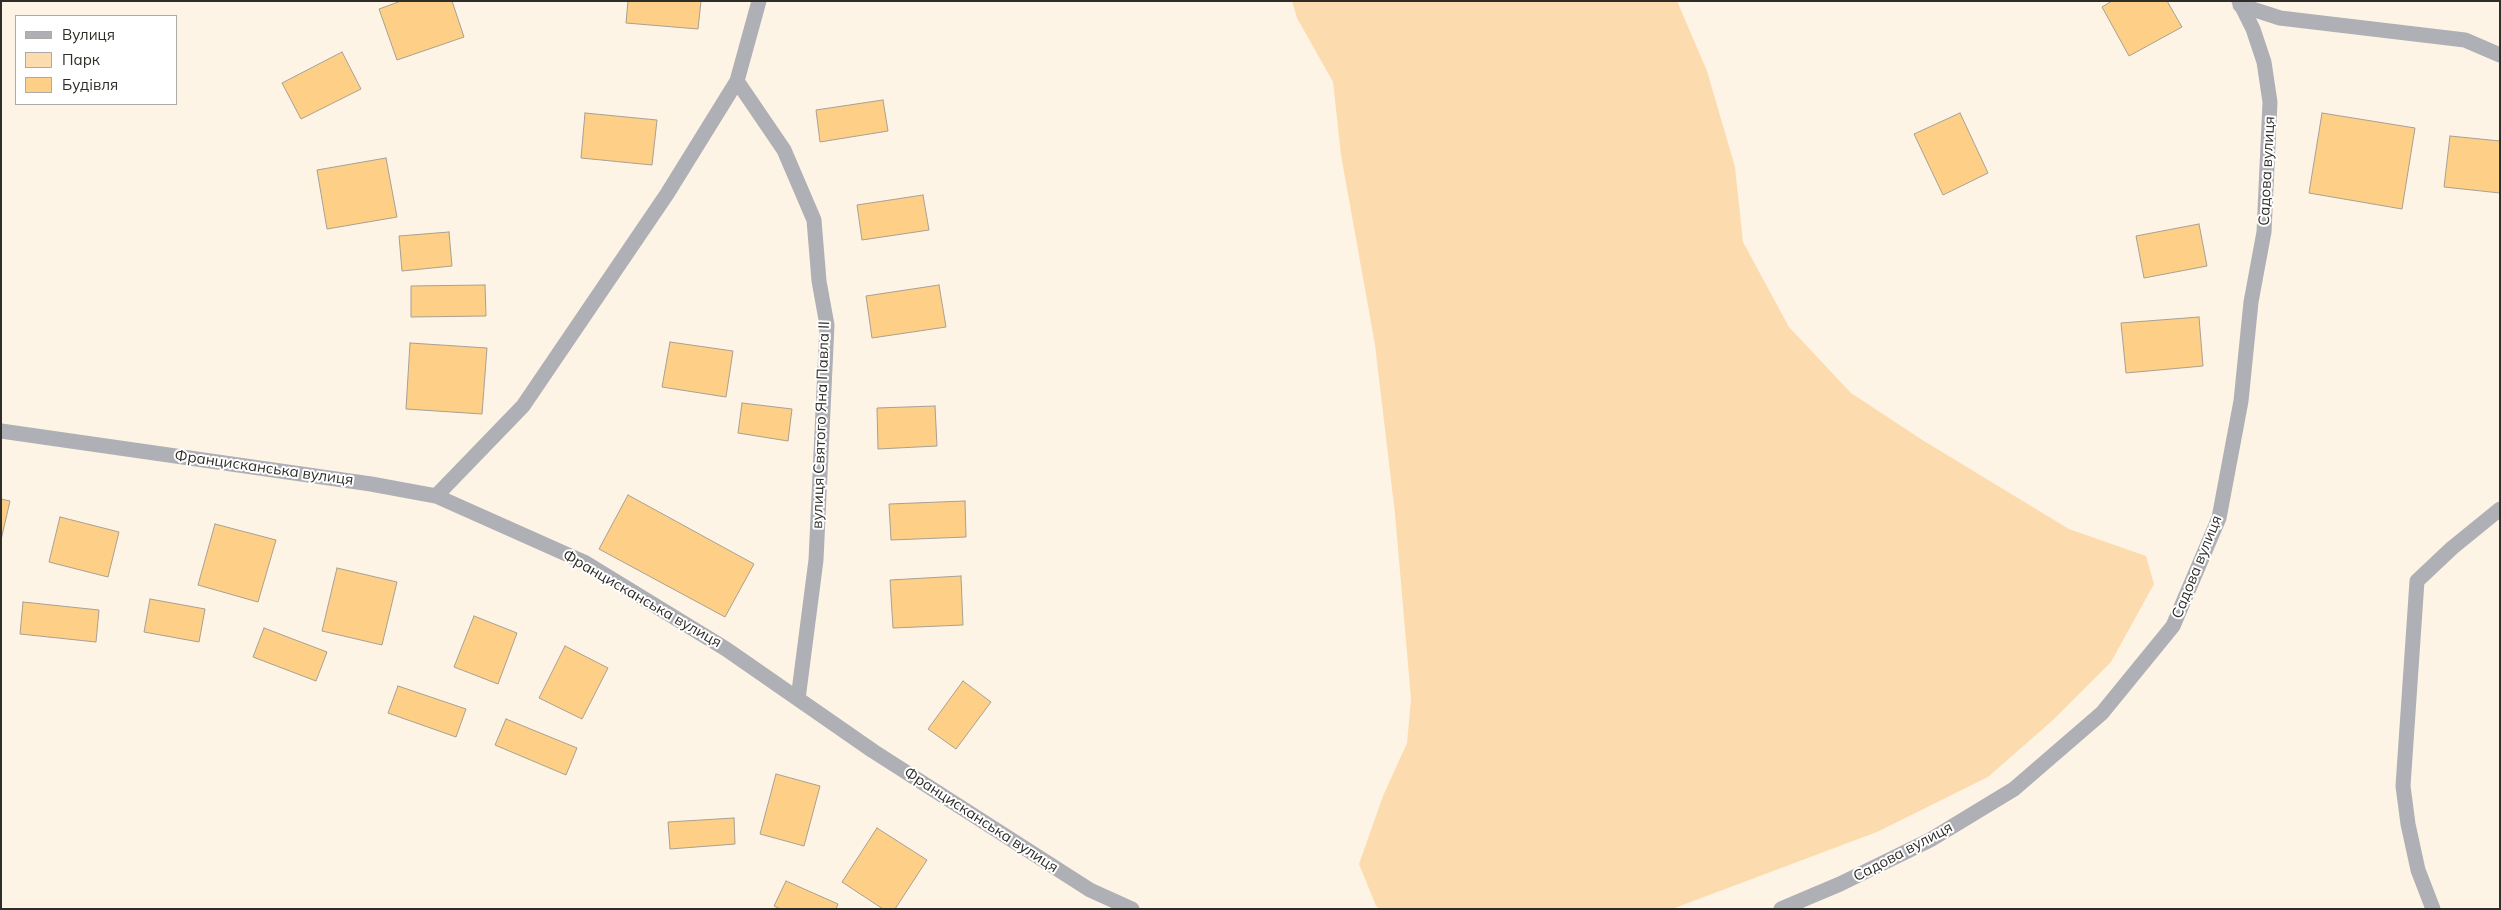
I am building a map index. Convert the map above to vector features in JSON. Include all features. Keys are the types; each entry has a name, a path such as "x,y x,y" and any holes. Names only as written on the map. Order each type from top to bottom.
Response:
{"street":[{"path":"436,496 523,406 667,194 737,81 759,1"},
{"path":"2240,3 2280,18 2465,40 2500,55"},
{"name":"Садова вулиця","path":"1781,909 1840,884 1930,840 2014,788 2064,748 2102,713 2173,626 2196,576 2219,518 2230,467 2240,401 2251,302 2264,232 2270,102 2264,62 2253,29 2240,3"},
{"name":"вулиця Святого Яна Павла II","path":"737,81 784,150 814,220 819,281 827,325 816,560 798,699"},
{"name":"Францисканська вулиця","path":"1,431 371,484 436,496 584,562 726,649 873,751 1090,890 1132,909"},
{"path":"2433,909 2418,870 2408,824 2403,786 2416,581 2452,548 2500,509"}],"green space":[{"path":"1292,1 1677,1 1707,71 1735,167 1743,242 1789,327 1851,393 1924,441 2069,529 2146,556 2154,584 2111,662 2053,720 1988,777 1877,832 1672,909 1380,909 1376,906 1359,864 1383,796 1407,743 1411,699 1395,514 1375,345 1341,155 1333,82 1297,18"}],"building":[{"path":"401,1 452,1 464,37 397,60 379,9"},
{"path":"628,1 701,1 698,29 626,23"},
{"path":"2112,1 2167,1 2182,27 2129,56 2102,7"},
{"path":"342,52 361,89 301,119 282,83"},
{"path":"883,100 888,131 820,142 816,110"},
{"path":"585,113 657,120 652,165 581,158"},
{"path":"1960,113 1988,173 1943,195 1914,134"},
{"path":"2322,113 2415,128 2402,209 2309,193"},
{"path":"2450,136 2500,141 2500,193 2444,187"},
{"path":"386,158 397,217 327,229 317,170"},
{"path":"923,195 929,230 862,240 857,205"},
{"path":"2199,224 2207,266 2144,278 2136,236"},
{"path":"449,232 452,266 402,271 399,236"},
{"path":"485,285 486,316 411,317 411,286"},
{"path":"939,285 946,327 872,338 866,296"},
{"path":"2199,317 2203,366 2126,373 2121,323"},
{"path":"670,342 733,351 726,397 662,387"},
{"path":"410,343 487,348 482,414 406,409"},
{"path":"742,403 792,409 788,441 738,433"},
{"path":"935,406 937,446 878,449 877,408"},
{"path":"628,495 754,564 725,617 599,549"},
{"path":"1,499 10,501 1,540"},
{"path":"965,501 966,537 891,540 889,504"},
{"path":"60,517 119,532 108,577 49,562"},
{"path":"215,524 276,540 258,602 198,585"},
{"path":"337,568 397,582 382,645 322,631"},
{"path":"961,576 963,625 893,628 890,580"},
{"path":"150,599 205,609 199,642 144,632"},
{"path":"23,602 99,610 96,642 20,634"},
{"path":"474,616 517,633 498,684 454,667"},
{"path":"264,628 327,652 316,681 253,657"},
{"path":"565,646 608,668 582,719 539,698"},
{"path":"963,681 991,702 956,749 928,729"},
{"path":"398,686 466,709 456,737 388,713"},
{"path":"506,719 577,748 566,775 495,745"},
{"path":"776,774 820,786 804,846 760,834"},
{"path":"734,818 735,844 670,849 668,822"},
{"path":"877,828 927,860 895,909 883,909 842,882"},
{"path":"786,881 838,904 836,909 780,909 774,906"}]}
